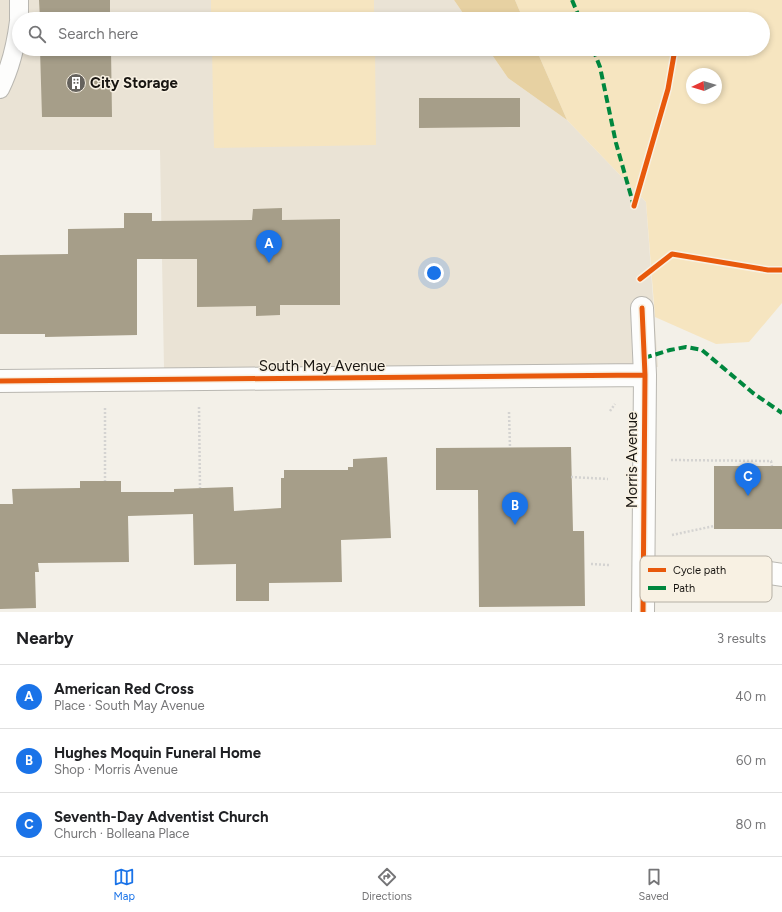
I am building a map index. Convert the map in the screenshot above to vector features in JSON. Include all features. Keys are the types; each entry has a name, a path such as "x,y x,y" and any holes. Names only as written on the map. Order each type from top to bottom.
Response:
{"street":[{"name":"Morris Avenue","path":"642,308 645,376 644,556"},
{"name":"South May Avenue","path":"0,381 645,376"},
{"path":"772,573 782,575"},
{"name":"Morris Avenue","path":"643,602 643,612"}],"lane":[{"path":"19,0 19,12"},
{"path":"0,89 13,56"}],"path":[{"path":"610,411 617,402"},
{"path":"509,412 510,448"},
{"path":"199,415 200,488"},
{"path":"104,416 105,481"},
{"path":"671,460 771,461 772,466"},
{"path":"571,477 608,479"},
{"path":"670,535 714,526"},
{"path":"591,564 609,565"}],"shaded area":[{"path":"0,0 454,0 462,12 12,12 12,56 493,56 508,78 567,120 646,202 658,367 164,368 160,150 0,150"},
{"path":"211,0 374,0 374,12 211,12"},
{"path":"454,0 515,0 520,12 462,12"},
{"path":"515,0 782,0 782,303 749,342 716,344 655,317 646,202 567,120 539,56 770,56 770,12 520,12"},
{"path":"212,56 375,56 376,145 214,148"},
{"path":"493,56 539,56 567,120 508,78"}],"building":[{"path":"39,0 110,0 110,12 40,12"},
{"name":"City Storage","path":"40,56 111,56 112,117 42,117"},
{"path":"419,98 520,98 520,127 419,128"},
{"path":"282,208 282,220 340,219 340,305 280,305 280,315 256,316 256,306 197,307 197,259 137,259 137,335 45,337 45,334 0,334 0,255 68,254 68,229 124,228 124,213 152,213 152,221 252,220 253,209"},
{"path":"571,447 573,531 584,531 585,606 479,607 478,490 436,490 436,448"},
{"path":"387,457 391,538 341,540 342,582 269,583 269,601 236,601 236,564 194,565 193,514 128,516 129,562 38,563 39,572 35,572 36,608 0,609 0,504 13,504 12,489 80,488 80,481 121,481 121,492 174,492 174,489 233,487 234,511 281,508 281,478 284,478 284,470 348,470 348,467 353,467 353,459"},
{"path":"714,466 782,466 782,529 714,529"}],"marked path":[{"path":"572,0 577,12"},
{"path":"596,56 600,67 616,143 633,203"},
{"path":"644,358 686,347 702,350 753,393 782,413"}],"cycle path":[{"path":"634,206 668,89 674,56"},
{"path":"640,279 672,254 768,270 782,270"},
{"path":"642,308 645,375 643,556"},
{"path":"0,381 645,375"},
{"path":"643,602 643,612"}],"place":[{"name":"City Storage","path":"76,83"},
{"name":"American Red Cross","path":"269,263"},
{"name":"Seventh-Day Adventist Church","path":"748,496"},
{"name":"Hughes Moquin Funeral Home","path":"515,525"}]}
